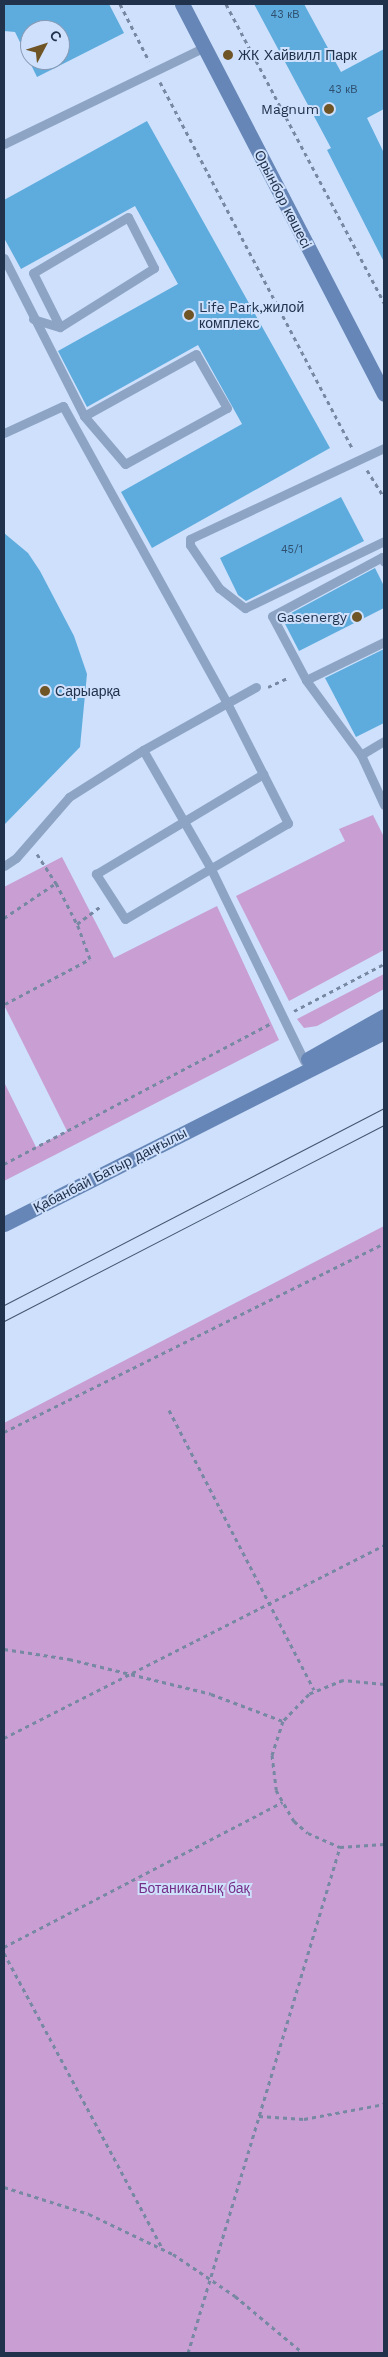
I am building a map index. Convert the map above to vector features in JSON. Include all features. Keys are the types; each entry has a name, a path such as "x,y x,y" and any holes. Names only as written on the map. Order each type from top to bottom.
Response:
{"main road":[{"name":"Орынбор көшесі","path":"182,4 384,394"},
{"name":"Қабанбай Батыр даңғылы","path":"215,1116 304,1061 384,1016"},
{"name":"Қабанбай Батыр даңғылы","path":"4,1224 384,1032"}],"lane":[{"path":"4,144 205,47"},
{"path":"33,319 60,327 154,268 128,217 33,273 60,327"},
{"path":"4,258 33,319 84,416 125,464 227,408 196,354 84,416"},
{"path":"4,433 63,406 227,703 288,823 210,867 125,919 96,874 263,774"},
{"path":"384,448 190,539 190,545 219,588 244,608 384,541"},
{"path":"384,562 382,558 272,616 306,680 361,755 384,805"},
{"path":"306,680 384,642"},
{"path":"4,866 30,843 69,797 143,750 256,687"},
{"path":"361,755 384,742"},
{"path":"143,750 181,823 210,867 281,1018 304,1061"}],"path":[{"path":"120,4 338,426 384,497"},
{"path":"226,4 384,304"},
{"path":"256,687 271,687 300,670"},
{"path":"5,1004 90,959 77,924 56,883 30,843"},
{"path":"4,918 56,883"},
{"path":"77,924 112,898"},
{"path":"4,1164 384,964"},
{"path":"4,1432 384,1243"},
{"path":"168,1410 314,1690"},
{"path":"4,1738 384,1545"},
{"path":"4,1649 129,1674 211,1694 284,1721"},
{"path":"384,1684 343,1680 314,1690 284,1721 272,1755 282,1802 308,1833 340,1847 384,1844"},
{"path":"4,1947 282,1802"},
{"path":"188,2353 340,1847"},
{"path":"4,1954 163,2249"},
{"path":"259,2116 304,2119 384,2104"},
{"path":"4,2187 89,2214 163,2249 210,2277 304,2353"}],"green space":[{"path":"373,815 384,837 384,950 289,1001 236,896 345,841 339,829"},
{"path":"62,857 114,958 217,906 279,1040 4,1181 4,1082 36,1147 67,1131 4,1005 4,887"},
{"path":"384,974 384,989 317,1026 304,1028 297,1019"},
{"name":"Ботаникалық бақ","path":"384,1226 384,2353 4,2353 4,1423"}],"building":[{"path":"4,4 109,4 124,33 70,60 70,20 20,20 20,42 15,32 4,31"},
{"path":"254,4 304,4 341,72 384,49 384,109 367,118 384,153 384,262 327,150 331,148"},
{"path":"34,70 51,70 37,77"},
{"name":"Life Park,жилой комплекс","path":"147,121 330,448 152,548 121,492 242,424 198,345 87,407 58,351 178,284 135,206 21,269 4,238 4,200"},
{"path":"341,497 364,541 246,601 238,595 220,558"},
{"name":"Сарыарқа","path":"4,533 28,553 40,571 74,636 87,674 80,747 4,825"},
{"path":"375,568 384,586 384,608 299,651 282,618"},
{"path":"384,649 384,723 356,737 325,678"}],"tram line":[{"path":"4,1305 384,1108"},
{"path":"4,1321 384,1125"}],"place":[{"name":"ЖК Хайвилл Парк","path":"228,55"},
{"name":"Magnum","path":"329,109"},
{"name":"Life Park,жилой комплекс","path":"189,315"},
{"name":"Gasenergy","path":"357,617"},
{"name":"Сарыарқа","path":"45,691"}]}
